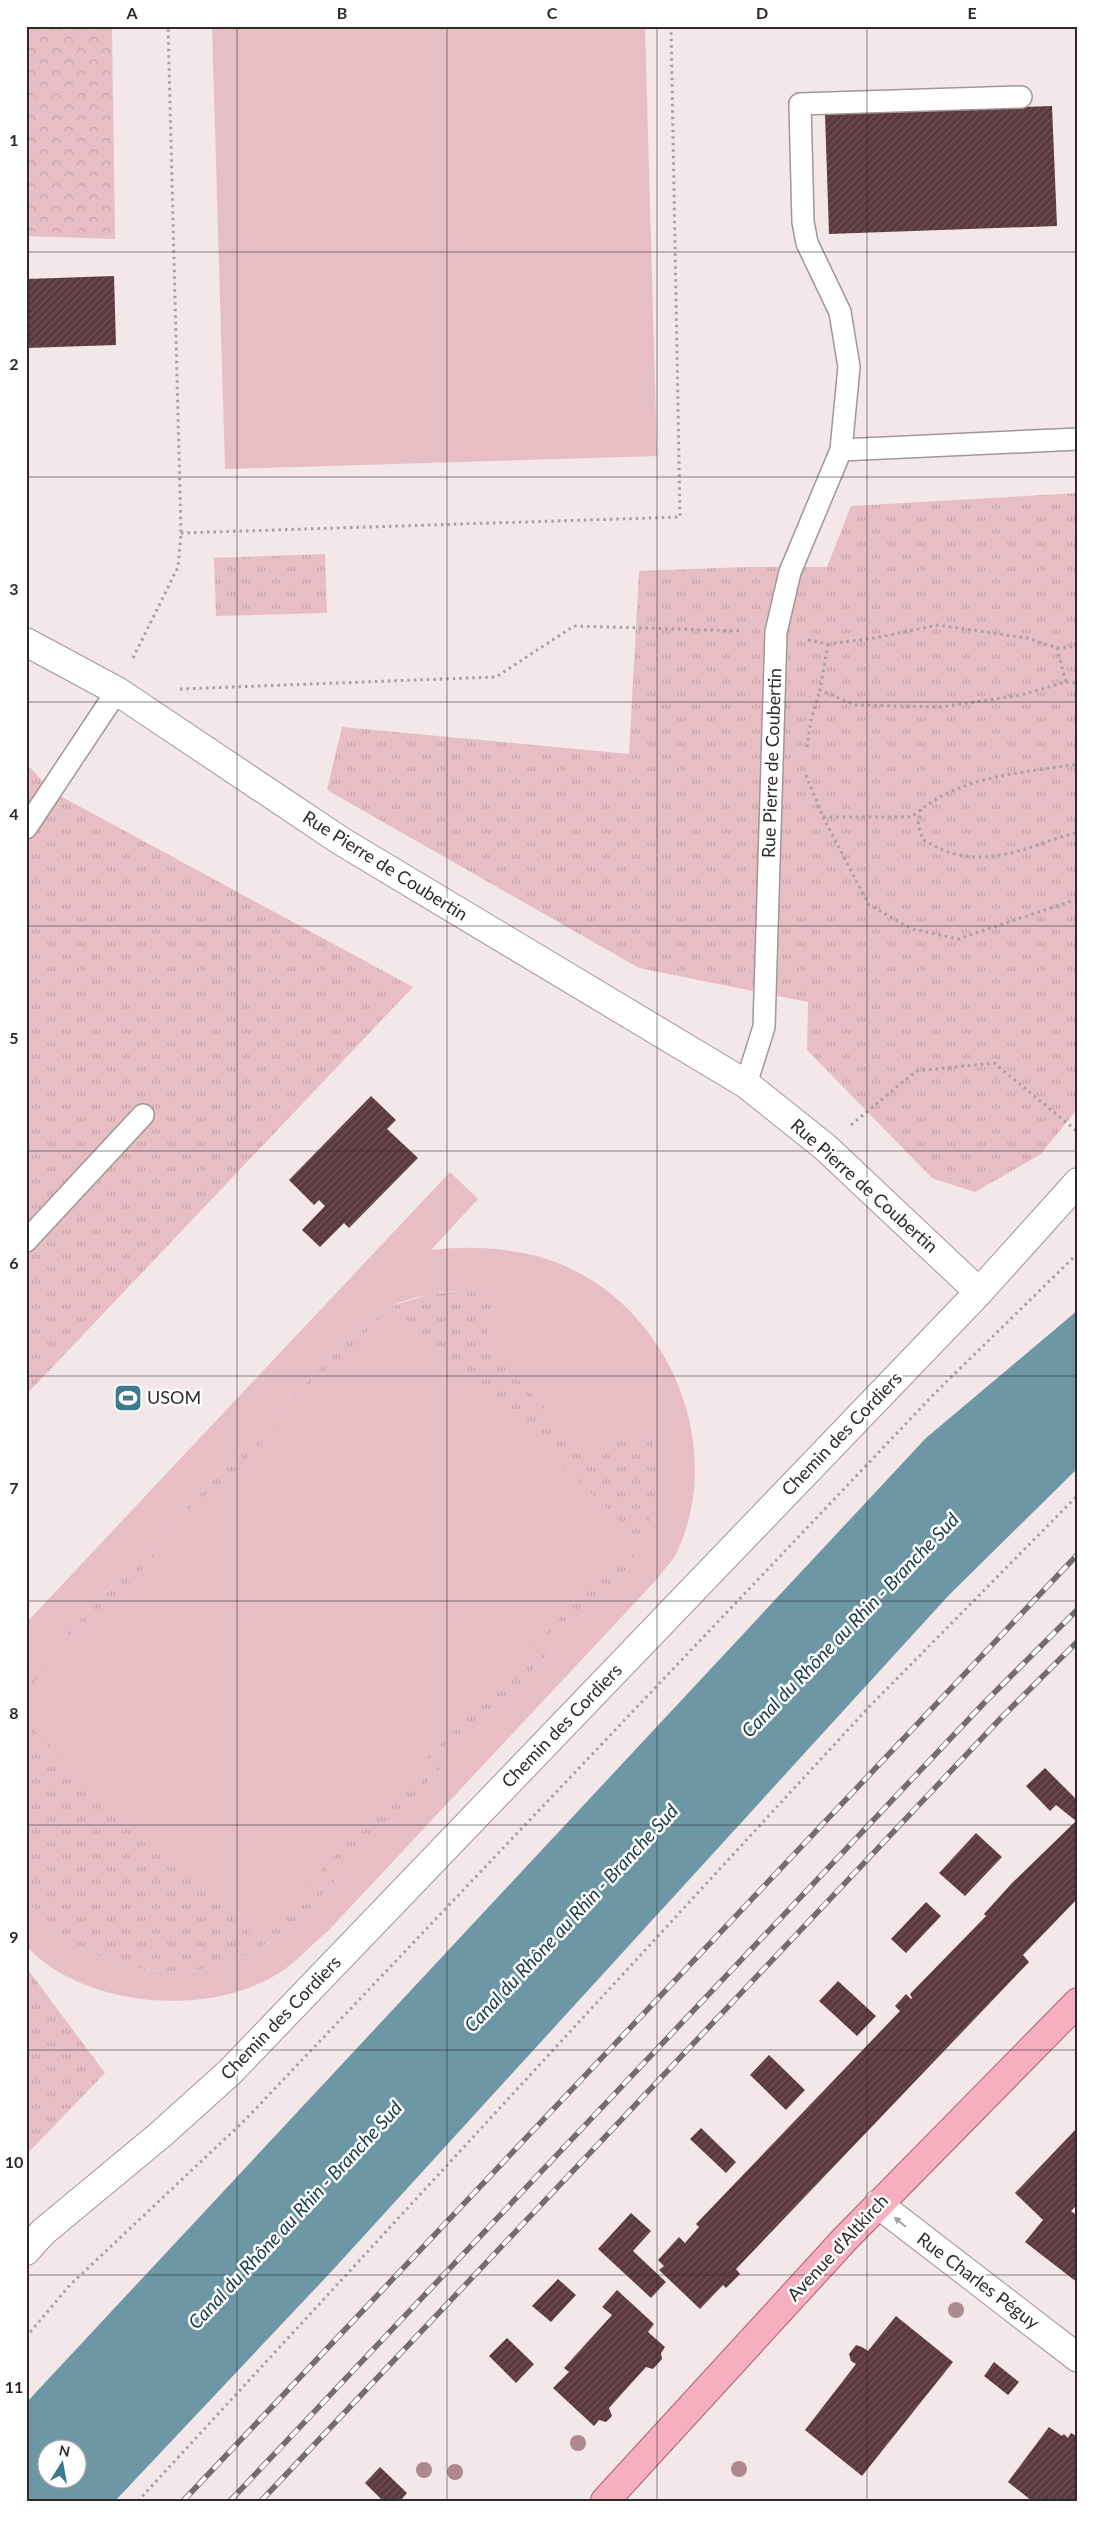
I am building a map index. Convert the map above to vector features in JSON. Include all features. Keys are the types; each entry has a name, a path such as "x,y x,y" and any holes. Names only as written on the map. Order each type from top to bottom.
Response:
{"main road":[{"name":"Avenue d'Altkirch","path":"605,2501 878,2204 1078,2002"}],"street":[{"name":"Rue Pierre de Coubertin","path":"26,642 117,691 341,841 746,1084 825,1147 979,1292"},
{"name":"Chemin des Cordiers","path":"26,2251 43,2232 160,2135 230,2072 979,1292 1078,1182"},
{"name":"Rue Charles Péguy","path":"878,2204 1078,2358"}],"lane":[{"name":"Rue Pierre de Coubertin","path":"746,1084 764,1027 776,632 790,572 841,450 849,367 840,312 807,242 804,222 800,104 1021,98"},
{"path":"841,450 1078,439"},
{"path":"26,828 117,691"},
{"path":"26,1241 142,1115"}],"path":[{"path":"117,691 178,567 181,533 168,26"},
{"path":"181,533 680,517 671,26"},
{"path":"175,689 496,677 574,626 776,632 828,644 875,638 938,625 1027,638 1057,648 1078,646"},
{"path":"806,754 811,720 820,690 828,644"},
{"path":"1057,648 1066,682"},
{"path":"820,690 855,705 942,707 1021,695 1066,682 1078,683"},
{"path":"823,817 912,818 921,809 970,783 1078,764"},
{"path":"804,772 823,817 869,905 912,929 958,939 1078,899"},
{"path":"921,809 918,825 922,840 955,854 990,858 1016,852 1078,832"},
{"path":"825,1147 916,1070 994,1063 1078,1132"},
{"path":"26,2337 70,2285 245,2120 928,1400 1078,1253"},
{"path":"138,2501 458,2156 868,1708 1078,1495"}],"green space":[{"path":"26,26 112,26 115,239 26,236"},
{"path":"212,26 645,26 657,456 225,469"},
{"path":"1078,493 1078,1108 1041,1154 975,1192 932,1178 807,1050 808,1002 639,968 327,790 342,727 629,754 639,571 746,567 827,567 851,506"},
{"path":"325,554 327,613 216,616 214,558"},
{"path":"26,763 51,791 413,987 26,1395"},
{"path":"450,1172 478,1199 431,1250 465,1248 500,1249 533,1255 565,1266 602,1287 634,1315 659,1348 678,1386 691,1426 695,1468 691,1510 678,1550 658,1578 328,1931 286,1969 250,1987 218,1996 183,2001 148,2000 113,1994 80,1983 51,1967 26,1946 26,1899 42,1919 62,1936 108,1960 133,1967 158,1971 184,1971 224,1965 249,1954 284,1931 305,1913 628,1568 637,1550 650,1518 655,1486 654,1452 651,1432 585,1449 485,1345 497,1292 457,1291 418,1297 392,1306 637,1537 256,1939 26,1723 26,1691 389,1308 353,1333 26,1676 26,1623"},
{"path":"470,1290 497,1292 651,1431 657,1469 655,1501 644,1539 628,1568 305,1913 261,1947 224,1965 184,1971 158,1971 108,1960 62,1936 42,1919 26,1899 26,1676 353,1333 392,1306 430,1294"},
{"path":"26,1967 105,2073 26,2155"}],"water":[{"name":"Canal du Rhône au Rhin - Branche Sud","path":"1078,1310 1078,1468 949,1595 330,2273 115,2501 26,2501 26,2403 926,1438"}],"building":[{"path":"1052,106 1057,226 829,234 825,114"},
{"path":"114,276 116,345 26,348 26,279"},
{"path":"371,1096 396,1120 387,1129 418,1158 349,1228 344,1223 320,1247 302,1230 325,1206 319,1200 314,1205 289,1180"},
{"path":"1045,1768 1078,1801 1078,1898 1023,1955 1029,1962 736,2269 740,2274 726,2288 723,2285 700,2309 659,2270 664,2266 658,2260 679,2237 685,2243 699,2227 696,2224 900,2011 895,2006 906,1994 912,1998 910,1994 986,1916 984,1914 1012,1883 1076,1821 1056,1805 1050,1811 1026,1786"},
{"path":"976,1833 1002,1857 965,1896 939,1873"},
{"path":"926,1902 941,1916 906,1953 891,1939"},
{"path":"838,1981 876,2016 857,2036 819,2001"},
{"path":"769,2055 805,2090 786,2110 750,2075"},
{"path":"1078,2127 1078,2204 1071,2211 1078,2216 1078,2283 1025,2242 1043,2220 1015,2193"},
{"path":"701,2128 736,2162 726,2173 690,2139"},
{"path":"631,2213 651,2231 633,2251 666,2282 651,2298 598,2249"},
{"path":"558,2279 576,2295 551,2322 532,2306"},
{"path":"617,2290 654,2324 648,2332 665,2347 661,2353 662,2359 653,2369 646,2367 609,2408 612,2416 606,2422 599,2420 594,2426 553,2388 569,2372 564,2368 612,2315 602,2307"},
{"path":"896,2316 953,2362 862,2476 805,2430 856,2364 851,2361 849,2354 856,2345 868,2351"},
{"path":"507,2338 534,2364 516,2383 489,2356"},
{"path":"994,2362 1019,2382 1008,2395 984,2376"},
{"path":"1049,2427 1062,2436 1064,2434 1068,2438 1071,2433 1078,2437 1078,2501 1032,2501 1008,2482"},
{"path":"380,2467 407,2493 400,2501 383,2501 365,2483"}],"railway":[{"path":"183,2501 1078,1554"},
{"path":"230,2501 984,1703 1078,1609"},
{"path":"261,2501 1001,1718 1078,1641"}],"place":[{"name":"USOM","path":"128,1398"}]}
